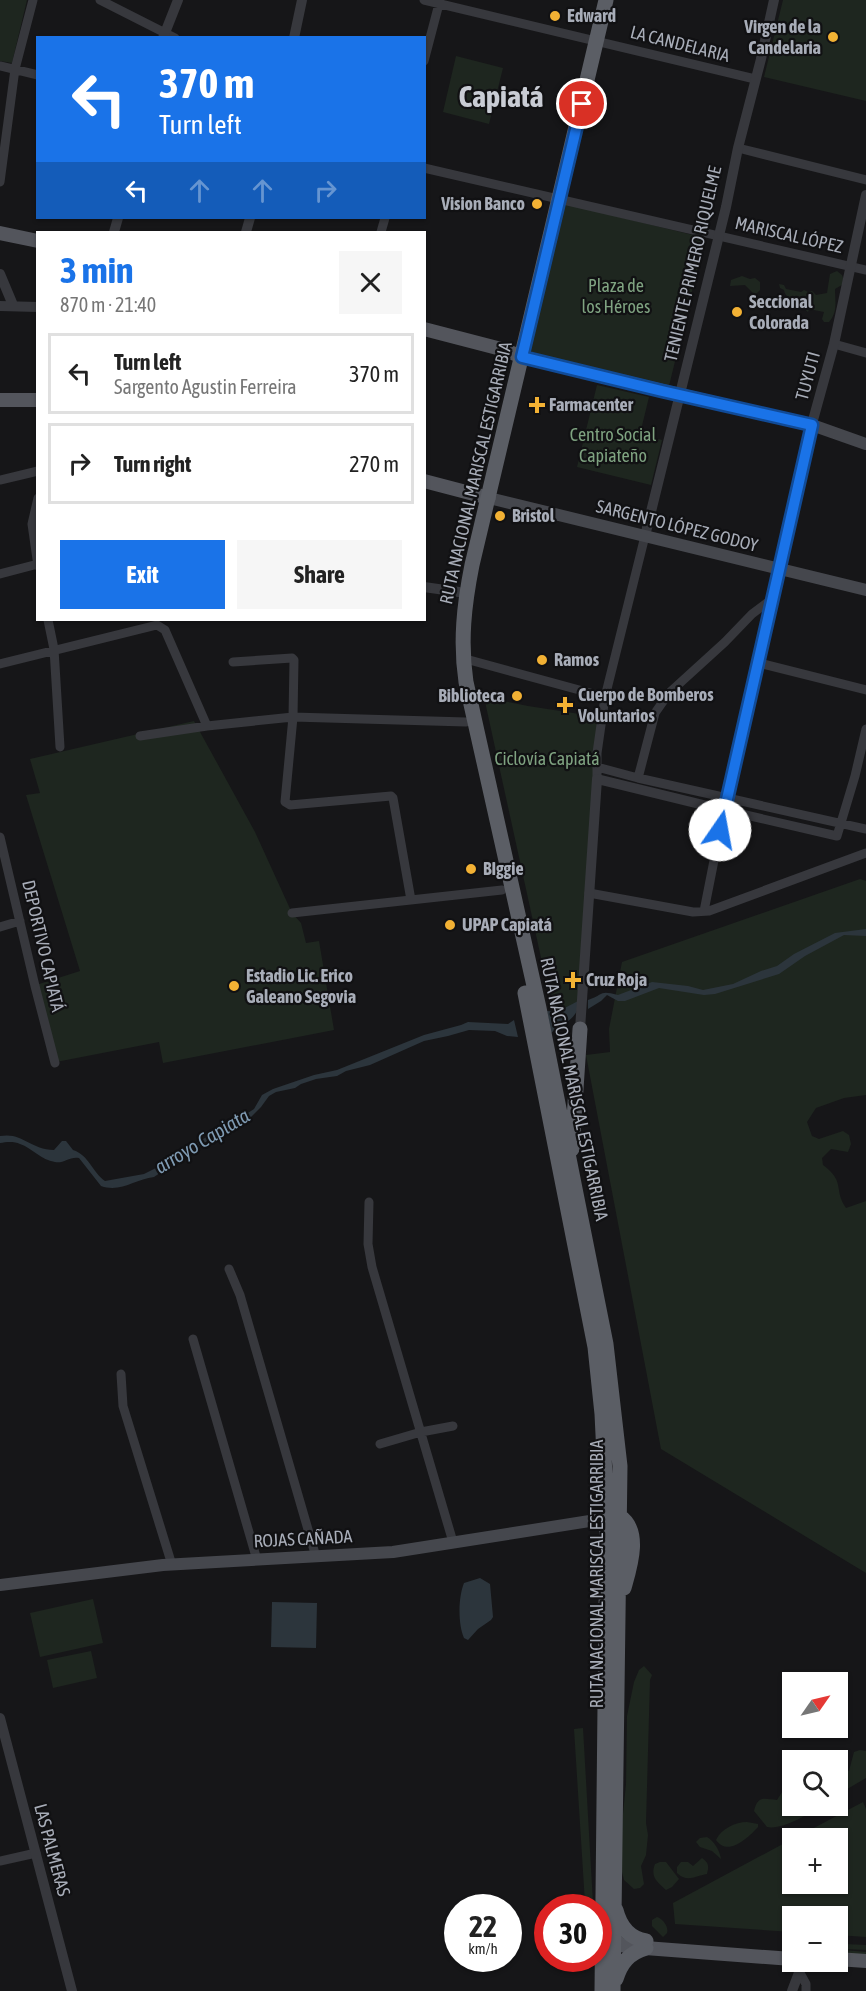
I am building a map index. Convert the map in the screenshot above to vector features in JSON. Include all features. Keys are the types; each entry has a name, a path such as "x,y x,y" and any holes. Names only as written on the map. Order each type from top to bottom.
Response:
{"highway":[{"name":"RUTA NACIONAL MARISCAL ESTIGARRIBIA","path":"593,40 598,0"},
{"name":"RUTA NACIONAL MARISCAL ESTIGARRIBIA","path":"533,1009 502,890 466,722 454,658 455,621 459,592 484,497 554,199 593,40 606,0"},
{"name":"RUTA NACIONAL MARISCAL ESTIGARRIBIA","path":"484,497 463,621 462,658 540,1043 595,1347 613,1517 619,1603 615,1942 609,1990"},
{"path":"572,1176 580,1029"},
{"name":"RUTA NACIONAL MARISCAL ESTIGARRIBIA","path":"540,1043 572,1176 606,1344 620,1466 613,1517 604,1836 609,1990"},
{"path":"604,1836 607,1857 606,1920 615,1942"},
{"path":"614,1901 625,1930 648,1944"},
{"path":"609,1990 622,1963 632,1953 648,1944"}],"main road":[{"path":"0,233 36,242"},
{"path":"426,330 506,350 518,356"},
{"path":"426,335 812,425 866,444"},
{"path":"0,400 36,400"},
{"path":"426,482 484,497"},
{"name":"SARGENTO LÓPEZ GODOY","path":"484,497 866,590"},
{"name":"ROJAS CAÑADA","path":"0,1585 172,1565 393,1552 613,1517"},
{"path":"615,1942 621,1940 782,1956"},
{"path":"848,1960 866,1961"}],"street":[{"path":"0,182 15,69 33,0"},
{"path":"100,0 164,35 178,0"},
{"path":"294,36 302,0"},
{"name":"LA CANDELARIA","path":"424,0 755,79"},
{"name":"TENIENTE PRIMERO RIQUELME","path":"645,536 774,0"},
{"path":"426,54 440,2"},
{"path":"0,66 36,74"},
{"path":"738,148 866,180"},
{"name":"MARISCAL LÓPEZ","path":"426,168 866,270"},
{"name":"TUYUTI","path":"724,810 812,425 834,344 866,195"},
{"path":"0,274 12,306"},
{"path":"0,306 36,307"},
{"path":"834,344 866,353"},
{"path":"0,480 36,471"},
{"path":"36,507 32,524 36,557"},
{"path":"580,1029 597,753 605,697 645,536"},
{"path":"0,574 36,565"},
{"path":"426,587 459,592"},
{"path":"638,778 647,736 655,713 669,693 752,614 772,599"},
{"path":"48,621 54,649 60,747"},
{"path":"0,664 151,623 158,625 165,630 207,726"},
{"path":"233,662 292,658 294,660 293,717 285,802 290,805 391,796 411,900"},
{"path":"462,658 605,697"},
{"path":"759,663 866,690"},
{"path":"140,736 293,717 466,722"},
{"path":"597,779 837,836 866,729"},
{"path":"597,767 866,829"},
{"path":"704,911 724,810"},
{"name":"DEPORTIVO CAPIATÁ","path":"0,839 34,986 55,1063"},
{"path":"590,893 693,912 704,911 866,853"},
{"path":"292,913 502,890"},
{"path":"0,927 20,921"},
{"path":"369,1202 368,1244 372,1267 453,1542"},
{"path":"229,1269 243,1307 316,1557"},
{"path":"193,1339 257,1560"},
{"path":"121,1374 123,1406 172,1565"},
{"path":"380,1444 421,1432 453,1426"},
{"name":"LAS PALMERAS","path":"0,1718 72,1991"},
{"path":"0,1861 36,1853"},
{"path":"792,1991 800,1973"},
{"path":"800,1973 806,1984 806,1991"}],"green space":[{"path":"0,0 27,0 12,63 0,61"},
{"path":"783,0 866,0 866,101 764,77"},
{"path":"456,56 503,68 489,124 443,112"},
{"name":"Plaza de los Héroes","path":"562,203 705,238 669,386 530,353"},
{"path":"837,271 842,275 845,283 835,289 835,311 829,322 824,322 822,319 824,312 809,309 808,312 802,307 801,301 790,298 780,288 779,284 784,285 786,289 801,292 812,291 816,295 827,293 830,274"},
{"path":"742,276 755,278 760,282 760,290 755,295 745,285 730,286 731,280"},
{"name":"Centro Social Capiateño","path":"597,385 649,397 640,434 662,440 651,485 577,467"},
{"name":"Ciclovía Capiatá","path":"484,697 599,717 578,1009 552,1008"},
{"path":"194,721 255,832 292,913 301,923 306,943 319,941 334,1030 163,1063 159,1042 56,1062 36,985 80,971 26,795 40,793 30,759"},
{"path":"860,879 866,881 866,1095 844,1098 816,1108 807,1122 812,1136 819,1139 843,1131 849,1135 851,1144 848,1152 831,1149 822,1158 823,1165 837,1181 840,1196 846,1208 866,1201 866,1573 661,1449 586,1055 610,1052 609,1029 622,962"},
{"path":"93,1599 103,1643 40,1657 30,1613"},
{"path":"91,1651 97,1678 53,1688 47,1660"},
{"path":"644,1666 652,1675 646,1823 648,1835 646,1855 641,1866 644,1884 634,1889 624,1880 622,1872 622,1824 626,1784 627,1716 634,1682 639,1670"},
{"path":"583,1728 592,1894 584,1894 574,1729"},
{"path":"866,1751 866,1778 848,1789 848,1770 854,1752"},
{"path":"782,1792 782,1816 804,1816 787,1824 767,1827 754,1811 757,1802 762,1799 777,1800"},
{"path":"863,1802 866,1809 866,1937 848,1936 848,1906 782,1906 782,1931 675,1924 673,1903 782,1844 782,1894 848,1894 848,1828 814,1828 837,1816 848,1816 848,1810"},
{"path":"747,1822 758,1824 758,1827 738,1844 726,1847 716,1840 729,1827"},
{"path":"707,1837 716,1847 721,1859 712,1851 700,1847 696,1842 700,1838"},
{"path":"702,1858 708,1865 707,1874 684,1878 677,1873 677,1867 681,1862 688,1862 693,1866"},
{"path":"666,1862 679,1879 666,1890 657,1882 653,1872 655,1864"},
{"path":"657,1917 667,1928 667,1933 663,1937 652,1926 652,1920"},
{"path":"848,1944 866,1945 866,1950 848,1949"},
{"path":"848,1950 866,1952 866,1956 848,1955"}],"water":[{"path":"866,929 866,936 844,935 805,956 779,974 715,994 704,995 659,988 625,1001 618,1001 607,995 588,1009 588,1000 602,993 618,995 652,982 703,990 733,984 777,966 794,954 835,933"},
{"path":"580,1000 573,1017 551,1033 547,1011 557,1012"},
{"name":"arroyo Capiata","path":"514,1020 518,1037 507,1036 495,1031 469,1030 424,1041 370,1065 346,1071 337,1076 316,1079 295,1088 276,1092 269,1096 247,1121 235,1129 216,1135 154,1177 122,1187 101,1186 79,1158 55,1162 45,1159 18,1143 0,1143 0,1136 8,1135 21,1138 38,1147 54,1150 62,1141 66,1141 105,1181 144,1174 254,1109 262,1095 273,1089 337,1070 424,1035 468,1022 508,1024"},
{"path":"480,1578 490,1584 493,1617 468,1640 464,1638 461,1626 461,1596 464,1583"},
{"path":"272,1602 317,1603 316,1648 271,1647"}],"place":[{"name":"Edward","path":"555,16"},
{"name":"Virgen de la Candelaria","path":"833,37"},
{"name":"Vision Banco","path":"537,204"},
{"name":"Seccional Colorada","path":"737,312"},
{"name":"Farmacenter","path":"537,405"},
{"name":"Bristol","path":"500,516"},
{"name":"Ramos","path":"542,660"},
{"name":"Biblioteca","path":"517,696"},
{"name":"Cuerpo de Bomberos Voluntarios","path":"565,705"},
{"name":"BIggie","path":"471,869"},
{"name":"UPAP Capiatá","path":"450,925"},
{"name":"Cruz Roja","path":"573,980"},
{"name":"Estadio Lic. Erico Galeano Segovia","path":"234,986"}],"district":[{"name":"Capiatá","path":"501,97"}],"route":[{"path":"582,104 522,357 812,425 720,830"}]}
